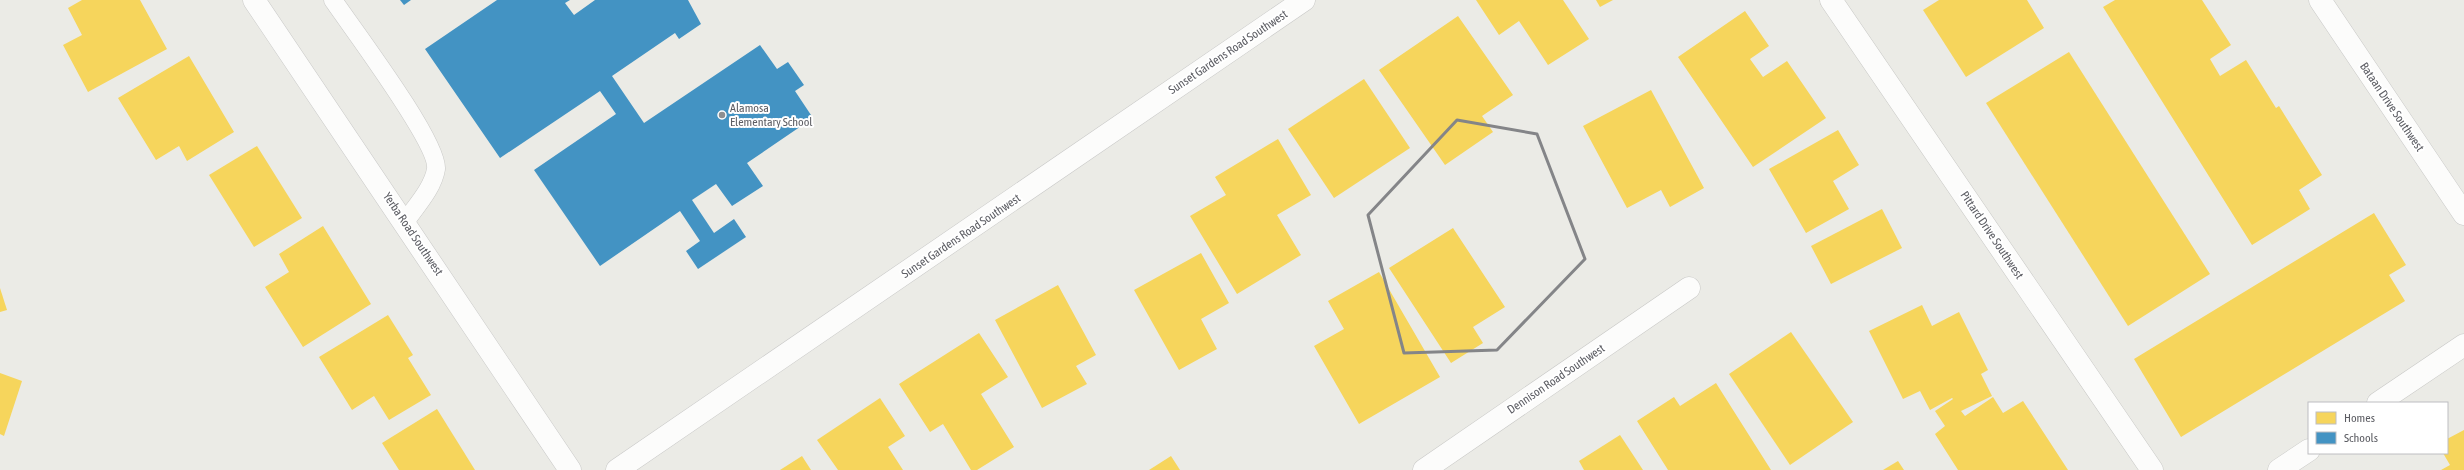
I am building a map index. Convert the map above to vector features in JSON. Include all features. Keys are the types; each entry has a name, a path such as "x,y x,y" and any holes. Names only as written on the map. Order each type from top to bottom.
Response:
{"street":[{"name":"Yerba Road Southwest","path":"254,0 405,222 570,470"},
{"name":"Sunset Gardens Road Southwest","path":"617,470 1304,0"},
{"name":"Pittard Drive Southwest","path":"1831,0 2152,470"},
{"name":"Bataan Drive Southwest","path":"2320,0 2464,214"},
{"name":"Dennison Road Southwest","path":"1424,470 1689,288"},
{"path":"2379,402 2464,345"},
{"path":"2279,470 2308,451"}],"lane":[{"path":"333,0 420,129 433,153 436,169 428,190 405,222"}],"highlighted area":[{"path":"1457,120 1537,134 1585,259 1497,350 1404,353 1368,215"}],"building: Homes":[{"path":"82,0 140,0 167,49 88,92 63,45 82,35 68,8"},
{"path":"1476,0 1563,0 1589,39 1548,65 1519,21 1499,35"},
{"path":"1596,0 1613,0 1600,7"},
{"path":"1939,0 2027,0 2044,28 1966,77 1923,10"},
{"path":"2115,0 2202,0 2231,45 2210,59 2220,76 2246,60 2276,108 2279,106 2322,175 2299,190 2310,209 2252,245 2103,7"},
{"path":"1745,11 1769,46 1750,59 1763,77 1787,61 1826,118 1753,167 1678,57"},
{"path":"1458,16 1513,95 1482,116 1493,132 1445,165 1379,70"},
{"path":"2069,52 2210,274 2128,326 1986,103"},
{"path":"189,56 234,132 187,161 179,146 156,160 118,98"},
{"path":"1364,79 1410,148 1334,198 1288,129"},
{"path":"1651,90 1704,188 1670,207 1661,190 1627,208 1583,126"},
{"path":"1838,130 1859,165 1833,181 1849,209 1806,233 1769,169"},
{"path":"1278,139 1311,195 1277,215 1301,255 1237,294 1190,216 1226,195 1215,177"},
{"path":"257,146 302,218 254,247 209,175"},
{"path":"1882,209 1902,248 1831,284 1811,246"},
{"path":"2374,213 2406,265 2389,275 2405,301 2181,437 2134,359"},
{"path":"323,226 371,304 303,347 265,287 289,272 279,254"},
{"path":"1453,228 1505,307 1473,327 1483,343 1451,363 1389,268"},
{"path":"1201,253 1229,303 1201,319 1217,349 1179,370 1134,290"},
{"path":"1379,272 1440,377 1359,424 1314,346 1344,329 1328,301"},
{"path":"1058,285 1096,355 1076,366 1087,384 1042,408 995,320"},
{"path":"0,288 7,310 0,312"},
{"path":"1922,305 1932,326 1959,312 1988,370 1981,374 1992,396 1961,411 1965,416 1993,397 2003,413 2023,401 2068,470 1958,470 1935,434 1945,426 1935,411 1953,399 1952,398 1930,410 1920,391 1903,399 1869,331"},
{"path":"388,315 413,355 408,358 431,395 389,420 374,396 352,410 319,357"},
{"path":"1791,332 1853,422 1790,465 1729,374"},
{"path":"979,333 1008,377 981,394 1014,447 977,470 971,470 943,424 930,432 899,384"},
{"path":"0,373 22,381 4,436 0,434"},
{"path":"1716,383 1771,470 1668,470 1637,421 1674,397 1680,406"},
{"path":"880,398 905,436 888,447 903,470 838,470 817,440"},
{"path":"437,409 475,470 399,470 382,443"},
{"path":"2464,430 2464,470 2441,470 2450,465 2444,454 2448,454 2448,438"},
{"path":"1620,435 1643,470 1584,470 1579,461"},
{"path":"802,456 811,470 780,470"},
{"path":"1171,456 1180,470 1149,470"},
{"path":"1898,461 1904,470 1883,470"}],"building: Schools":[{"path":"400,0 411,0 404,5"},
{"path":"497,0 570,0 565,3 574,15 595,0 688,0 701,24 679,39 675,33 612,76 644,123 760,45 777,69 788,62 804,85 795,91 813,118 747,163 763,186 732,206 716,184 692,200 714,233 734,219 746,237 698,269 686,251 700,241 680,211 600,266 534,170 616,114 600,91 500,158 425,49"}],"place":[{"name":"Alamosa Elementary School","path":"722,115"}]}
